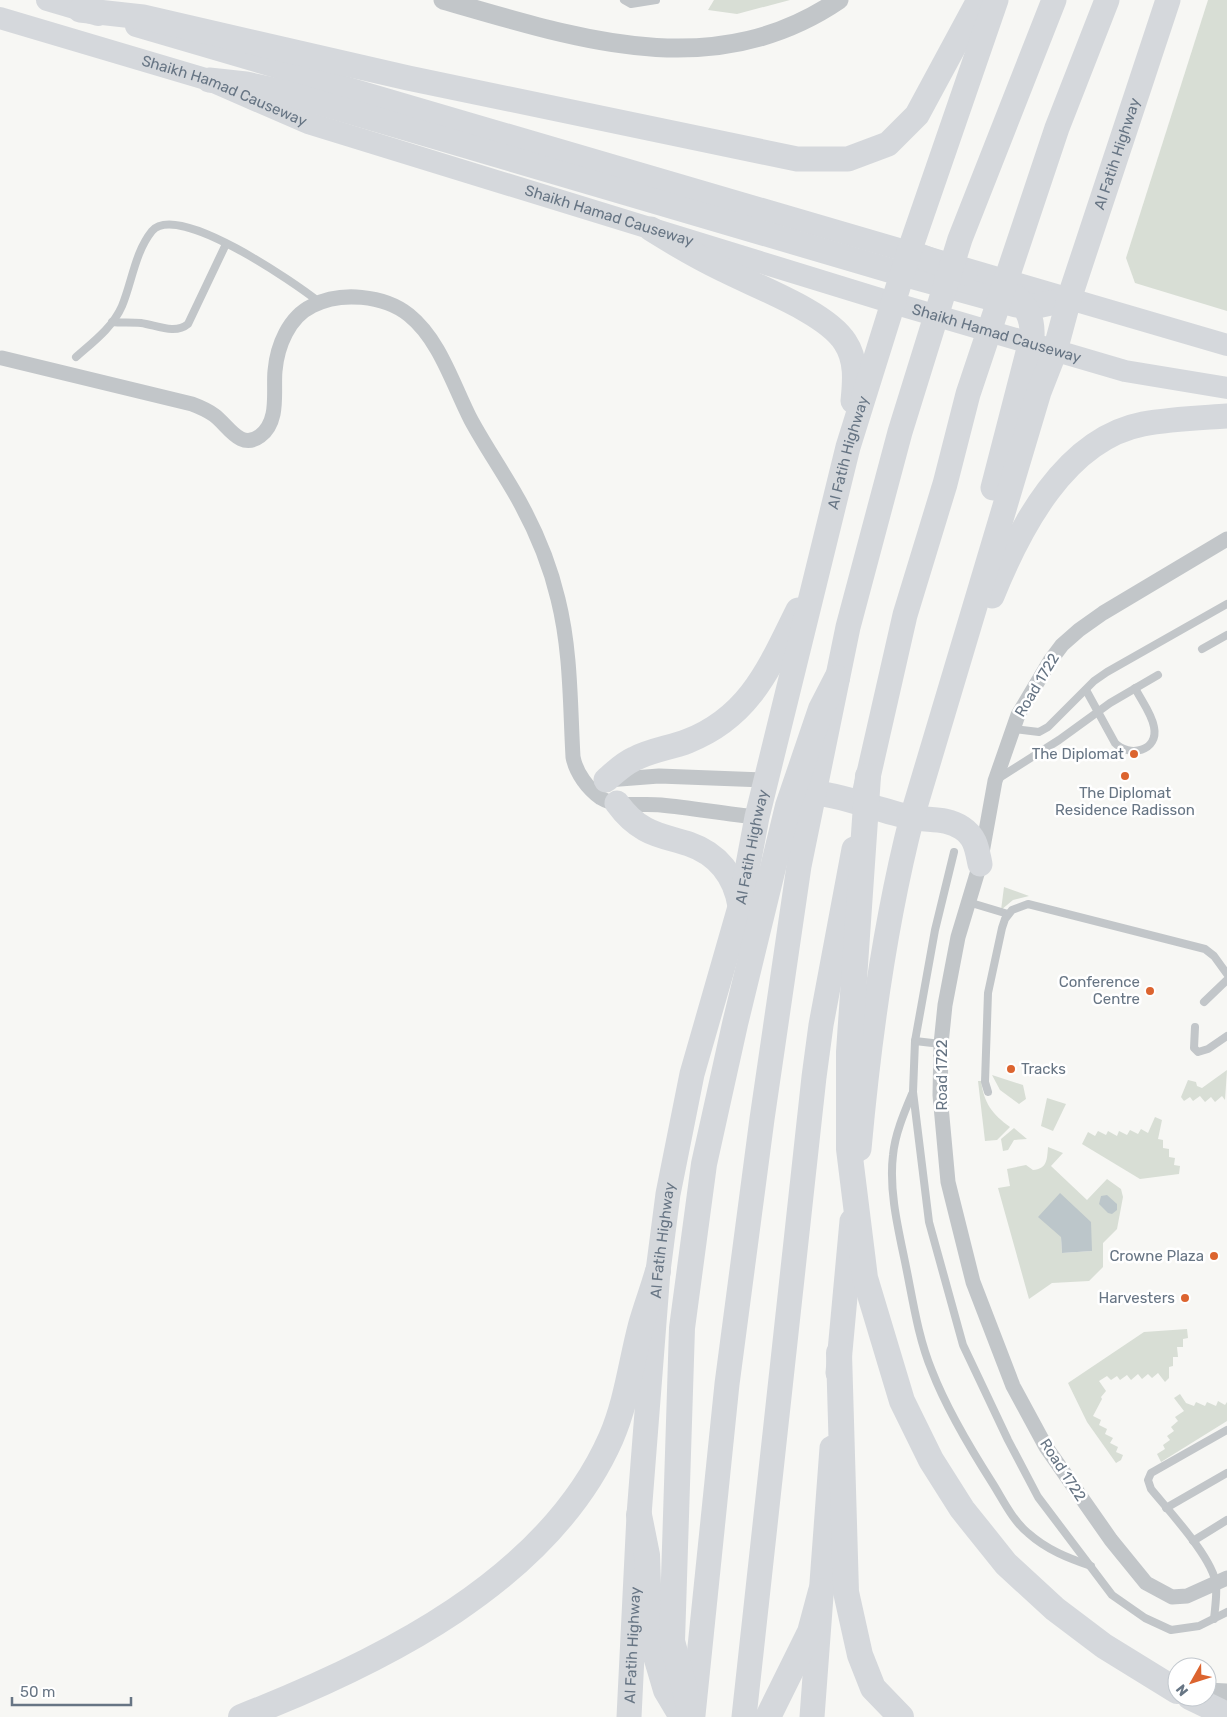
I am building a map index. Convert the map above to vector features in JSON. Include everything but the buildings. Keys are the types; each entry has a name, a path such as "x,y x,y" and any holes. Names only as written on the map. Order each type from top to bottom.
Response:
{"highway":[{"path":"692,1717 672,1641 672,1592 682,1328 704,1164 788,806 821,709 837,678"},
{"path":"868,776 849,1052 849,1149 865,1278 902,1402 931,1460 962,1509 1006,1564 1055,1609 1104,1646 1167,1684"},
{"path":"241,1717 307,1692 372,1660 451,1614 536,1545 589,1481 611,1437 628,1392 641,1326 658,1271"},
{"path":"839,1353 846,1592 860,1655 873,1688 901,1717"},
{"path":"639,1515 647,1555 649,1614 654,1646 666,1690 682,1717"},
{"path":"768,1717 810,1632 821,1591"},
{"path":"1211,1707 1227,1715"}],"main road":[{"name":"Shaikh Hamad Causeway","path":"47,0 905,263 1069,299 1227,346"},
{"path":"80,10 143,17 408,78 797,159 848,159 888,144 917,115 978,0"},
{"name":"Al Fatih Highway","path":"629,1717 639,1515 658,1271 668,1194 692,1074 740,907 762,799 848,447 905,263 996,0"},
{"path":"692,1717 727,1384 762,1119 799,866 837,678 848,627 888,475 954,257 1054,0"},
{"path":"744,1717 821,1025 868,776 905,615 945,484 968,394 1057,128 1107,0"},
{"name":"Al Fatih Highway","path":"812,1717 839,1353 867,1064 895,882 912,818 964,647 969,622 1039,392 1055,351 1069,299 1168,0"},
{"name":"Shaikh Hamad Causeway","path":"0,18 209,80 308,122 893,303 1125,371 1227,388"},
{"path":"209,80 246,84 283,92 905,263 1024,305 1049,305 1069,299"},
{"path":"651,229 700,258 811,314 841,336 853,358 855,371 848,447"},
{"path":"969,622 966,593 1031,344 1032,325 1024,305"},
{"path":"969,622 990,600 1007,558 1035,508 1062,475 1100,440 1142,424 1227,416"},
{"path":"597,783 634,759 701,736 723,722 742,706 763,679 819,567"},
{"path":"762,799 785,794 816,793 912,818 942,820 963,828 976,844 980,864"},
{"path":"617,803 629,818 645,829 695,846 713,857 731,877 740,907"}],"street":[{"path":"443,0 560,33 596,40 673,49 723,45 768,35 812,18 838,0"},
{"path":"2,358 192,404 214,415 234,436 242,440 252,440 260,436 271,419 275,403 275,368 289,326 303,311 319,302 358,298 385,302 408,314 434,345 471,420 526,512 550,569 565,629 569,660 576,770 597,783 659,776 762,799"},
{"name":"Road 1722","path":"1222,1580 1187,1596 1172,1597 1146,1583 1130,1565 1078,1495 1030,1419 1013,1386 973,1282 948,1182 940,1095 941,1044 945,1005 968,902 980,864 995,781 1018,715 1062,645 1103,613 1227,538"},
{"path":"597,783 601,798 617,803 663,805 762,799"}],"lane":[{"path":"624,0 631,4 656,0"},
{"path":"76,357 112,322 121,308 142,247 152,231 160,224 174,223 203,232 289,280 319,302"},
{"path":"112,322 140,323 176,330 183,328 188,324 226,244"},
{"path":"1013,729 1039,732 1048,727 1107,672 1227,604"},
{"path":"1202,649 1227,634"},
{"path":"995,781 1015,766 1059,740 1098,712 1158,675"},
{"path":"1086,690 1120,748 1132,753 1145,749 1153,739 1154,726 1135,688"},
{"path":"954,852 935,930 915,1040 913,1092 929,1222 964,1345 1008,1440 1038,1497 1112,1594 1158,1625 1171,1630 1199,1626 1227,1612"},
{"path":"968,902 1008,914"},
{"path":"988,1092 985,1082 988,993 1002,928 1008,914 1018,906 1028,904 1205,949 1214,956 1227,974"},
{"path":"1204,1002 1227,980"},
{"path":"1195,1027 1194,1048 1198,1052 1208,1049 1227,1036"},
{"path":"915,1040 941,1044"},
{"path":"913,1092 902,1117 895,1144 892,1173 898,1228 922,1341 931,1370 978,1462 1026,1532 1053,1552 1093,1567"},
{"path":"1214,1619 1222,1580 1148,1484 1151,1473 1227,1430"},
{"path":"1166,1508 1227,1473"},
{"path":"1193,1541 1227,1520"}],"shaded area":[{"path":"714,0 790,0 737,14 708,10"},
{"path":"1208,0 1227,0 1227,311 1135,283 1126,258"},
{"path":"1004,887 1029,896 1013,900 1001,910"},
{"path":"1227,1070 1225,1100 1222,1096 1215,1102 1211,1097 1205,1102 1200,1096 1193,1101 1190,1097 1184,1101 1181,1097 1188,1080 1196,1082 1197,1086 1202,1088"},
{"path":"992,1075 1023,1085 1026,1099 1019,1104 1000,1090"},
{"path":"978,1081 981,1081 984,1096 994,1113 1010,1127 997,1140 985,1141"},
{"path":"1047,1098 1066,1104 1053,1131 1041,1126"},
{"path":"1155,1117 1162,1120 1158,1139 1163,1140 1163,1148 1169,1149 1169,1157 1175,1158 1174,1165 1180,1166 1179,1174 1140,1179 1082,1144 1088,1132 1095,1136 1098,1131 1106,1135 1108,1131 1117,1136 1119,1131 1127,1135 1130,1130 1138,1134 1141,1129 1148,1133"},
{"path":"1014,1128 1027,1139 1014,1140 1008,1150 1003,1151 1001,1139"},
{"path":"1048,1147 1063,1153 1051,1166 1087,1200 1107,1179 1121,1189 1123,1197 1117,1229 1103,1243 1103,1267 1089,1281 1052,1283 1029,1299 998,1188 1010,1186 1007,1169 1026,1165 1033,1170 1044,1166 1047,1160","holes":["1061,1237 1092,1251 1062,1253"]},
{"path":"1060,1193 1091,1222 1092,1251 1062,1253 1061,1237 1038,1217"},
{"path":"1107,1195 1117,1204 1117,1210 1112,1214 1108,1213 1099,1204 1101,1196"},
{"path":"1187,1329 1188,1338 1183,1339 1183,1347 1177,1347 1178,1357 1173,1357 1173,1366 1169,1367 1169,1378 1165,1382 1158,1373 1152,1378 1148,1374 1142,1379 1138,1374 1131,1380 1127,1375 1120,1380 1117,1376 1111,1380 1107,1376 1099,1381 1106,1391 1101,1397 1102,1399 1093,1416 1101,1420 1099,1425 1107,1429 1105,1434 1113,1438 1110,1443 1118,1447 1116,1452 1123,1455 1121,1460 1116,1463 1087,1422 1068,1383 1144,1332"},
{"path":"1180,1394 1186,1403 1194,1406 1196,1402 1205,1406 1207,1402 1216,1406 1218,1401 1225,1405 1227,1402 1227,1421 1161,1462 1157,1454 1165,1449 1163,1445 1170,1440 1167,1436 1174,1431 1171,1427 1178,1421 1175,1417 1184,1411 1174,1398"}],"place":[{"name":"The Diplomat","path":"1134,754"},
{"name":"The Diplomat Residence Radisson","path":"1125,776"},
{"name":"Conference Centre","path":"1150,991"},
{"name":"Tracks","path":"1011,1069"},
{"name":"Crowne Plaza","path":"1214,1256"},
{"name":"Harvesters","path":"1185,1298"}]}
